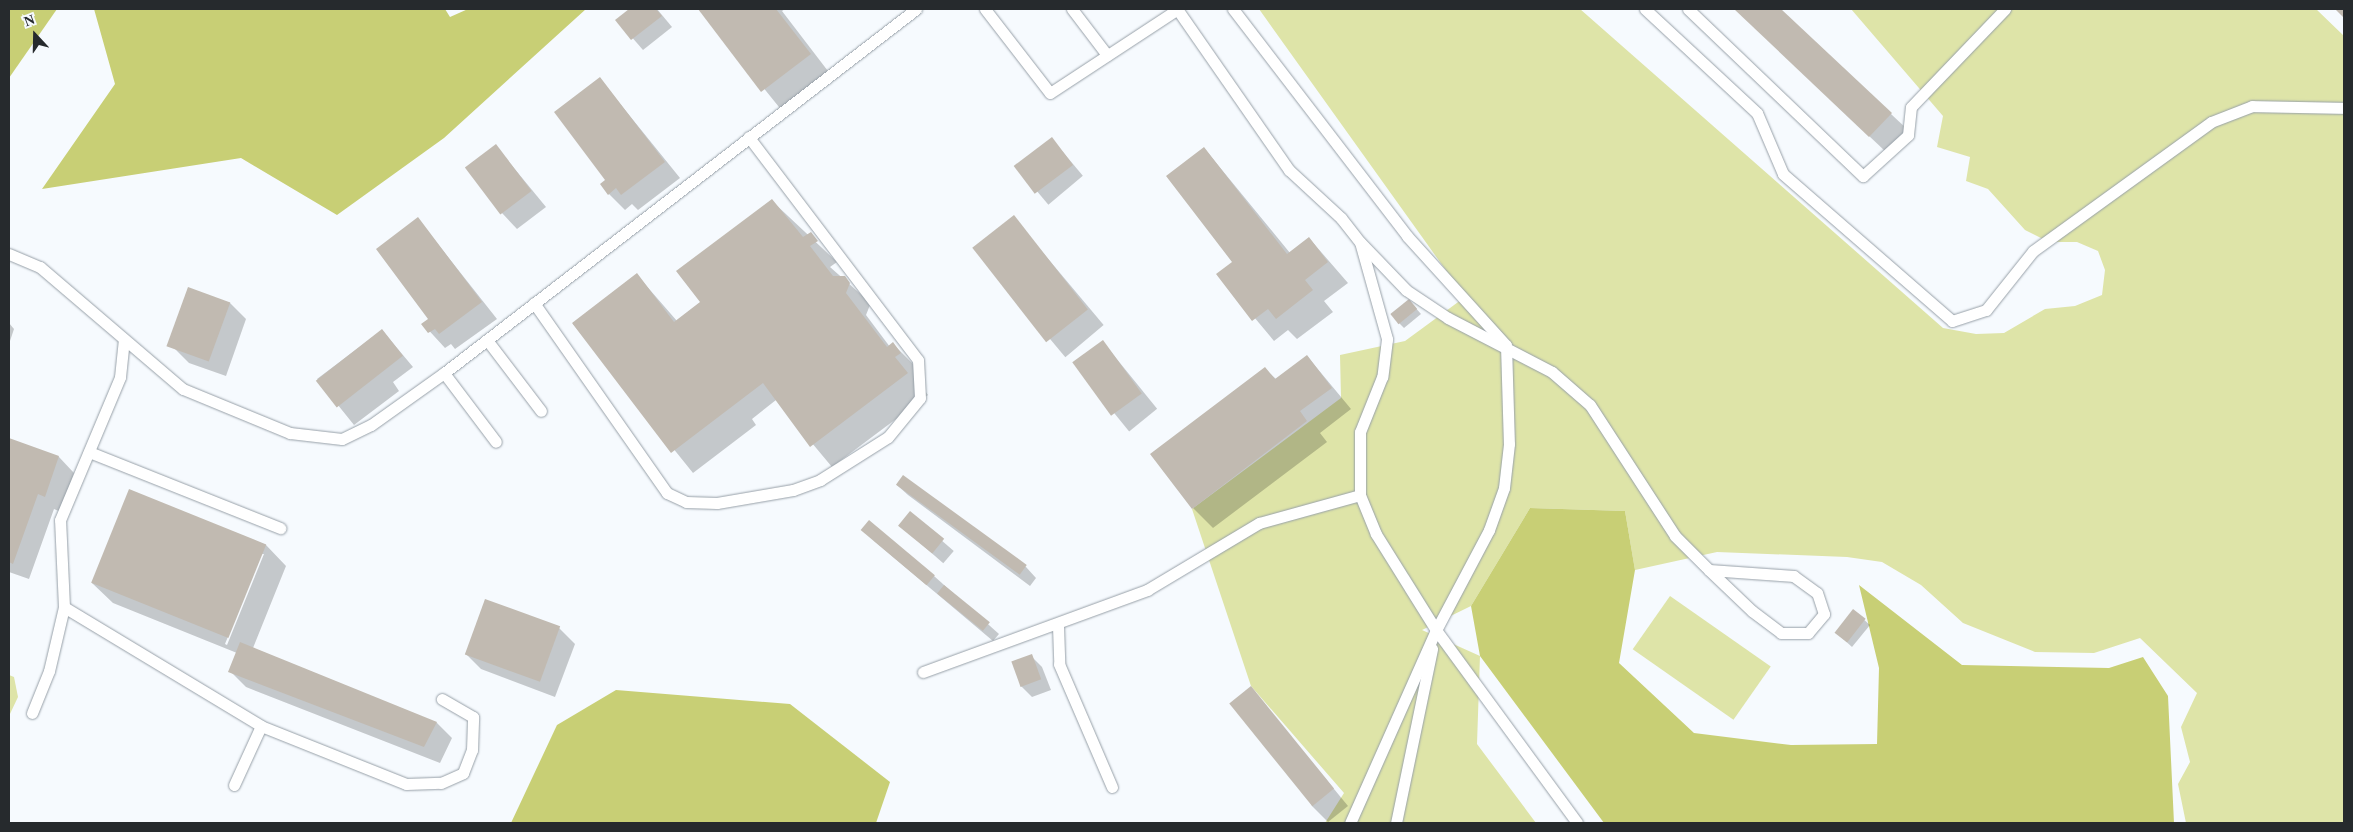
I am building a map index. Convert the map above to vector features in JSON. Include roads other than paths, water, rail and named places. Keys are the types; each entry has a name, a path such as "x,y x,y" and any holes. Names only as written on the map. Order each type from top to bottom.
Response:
{"lane":[{"path":"9,254 40,267 124,341 183,389 313,438 342,439 364,428 444,373 916,9"},
{"path":"985,9 1050,94 1178,9 1289,170 1341,218 1360,242 1406,290 1448,318 1506,345 1552,372 1590,405 1669,528 1709,570 1781,633 1808,633 1824,614 1817,593 1794,576 1709,570"},
{"path":"1072,9 1108,55"},
{"path":"1233,9 1407,236 1506,345 1509,444 1504,488 1489,530 1436,630 1350,823"},
{"path":"1645,9 1757,113 1783,174 1952,321 1986,310 2033,251 2211,122 2252,106 2344,108"},
{"path":"1688,9 1863,176 1908,135 1911,107 2005,9"},
{"path":"534,303 667,493 686,502 717,503 792,490 820,480 888,437 920,398 918,360 749,137"},
{"path":"1360,242 1387,339 1382,377 1360,432 1360,495 1376,534 1436,630 1577,823"},
{"path":"487,340 541,411"},
{"path":"32,713 49,671 64,607 60,520 120,377 124,341"},
{"path":"444,373 496,442"},
{"path":"89,452 280,528"},
{"path":"923,672 1058,626 1147,590 1259,523 1360,495"},
{"path":"64,607 262,726 352,759 406,784 441,783 462,774 472,750 473,717 442,699"},
{"path":"1058,626 1059,664 1112,787"},
{"path":"1396,823 1436,630"},
{"path":"234,785 262,726"}]}
